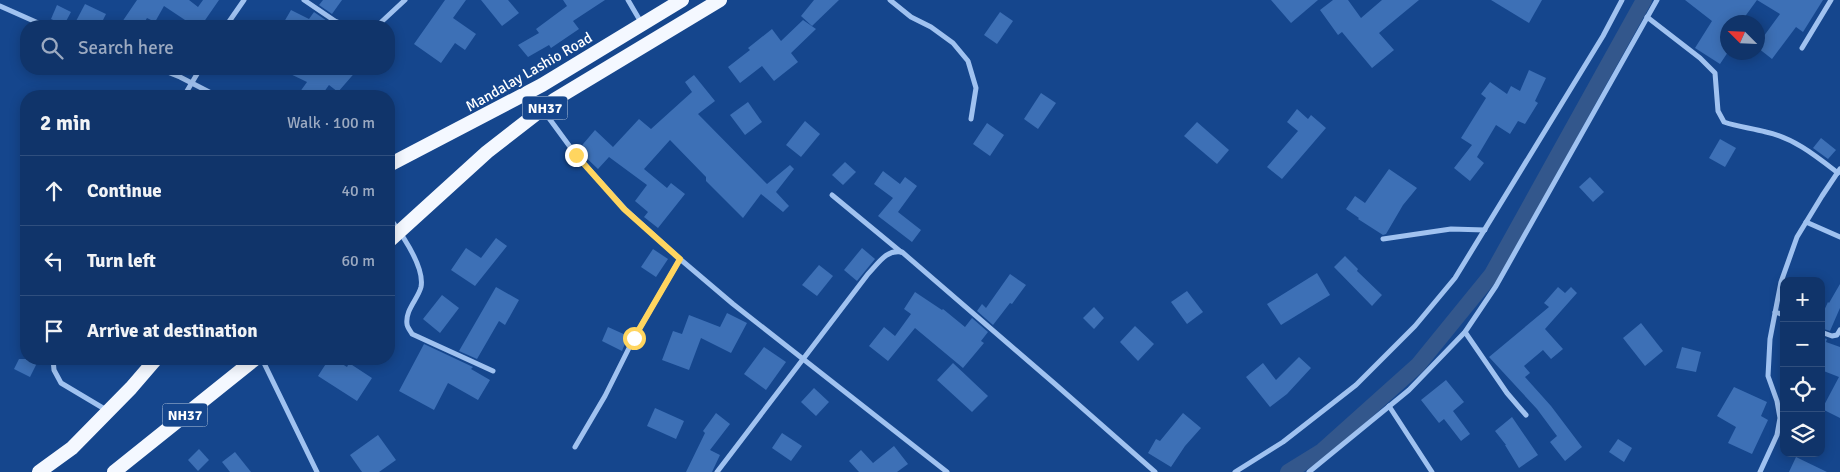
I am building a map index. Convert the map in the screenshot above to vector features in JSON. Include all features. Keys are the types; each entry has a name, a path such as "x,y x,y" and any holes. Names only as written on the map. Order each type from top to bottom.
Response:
{"highway":[{"name":"Mandalay Lashio Road","path":"395,162 534,89 682,0"},
{"name":"NH37","path":"395,236 487,152 554,100 720,0"},
{"path":"39,472 72,448 150,365"},
{"name":"NH37","path":"114,472 248,365"}],"street":[{"path":"230,20 244,0"},
{"path":"304,0 336,20"},
{"path":"384,20 405,0"},
{"path":"628,0 642,24"},
{"path":"890,0 911,17 931,27 953,43 968,61 976,88 971,119"},
{"path":"1235,472 1283,442 1356,386 1421,320 1454,278 1485,230 1603,36 1622,0"},
{"path":"1309,472 1408,390 1465,332 1496,286 1657,0"},
{"path":"1802,48 1831,0"},
{"path":"0,6 32,20"},
{"path":"1647,17 1700,58 1715,73 1718,111 1724,122 1741,128 1767,132 1796,143 1839,171 1797,237 1781,282 1770,339 1768,376 1777,400 1780,418 1777,435 1760,472"},
{"path":"174,75 205,90"},
{"path":"188,90 197,75"},
{"path":"543,109 576,155 624,209 733,304 947,472"},
{"path":"832,194 902,252 1155,472"},
{"path":"1806,222 1840,237"},
{"path":"395,225 421,271 421,288 412,306 407,324 412,334 493,370"},
{"path":"1383,239 1451,230 1485,230"},
{"path":"717,472 868,274 887,254 895,251 902,252"},
{"path":"575,447 605,396 634,338 680,259"},
{"path":"1776,312 1780,314"},
{"path":"1825,333 1832,336 1837,335 1840,330"},
{"path":"1465,332 1526,416"},
{"path":"54,365 61,383 108,411"},
{"path":"265,365 318,472"},
{"path":"1389,406 1432,472"}],"building":[{"path":"137,0 189,0 198,7 203,0 219,0 205,20 185,20 164,6 156,20 147,18 146,20 123,20"},
{"path":"323,0 342,0 332,14 319,5"},
{"path":"445,0 466,0 453,18 476,34 465,50 455,43 441,63 414,44"},
{"path":"481,0 508,0 519,13 502,26"},
{"path":"563,0 605,0 573,21 579,29 551,48 549,45 528,57 518,45 539,33 536,29 567,6"},
{"path":"814,0 839,0 812,26 801,16"},
{"path":"1271,0 1318,0 1291,23"},
{"path":"1333,0 1348,0 1361,18 1382,0 1419,0 1379,33 1394,50 1372,68 1342,32 1338,35 1320,10"},
{"path":"1491,0 1542,0 1529,23"},
{"path":"1685,0 1757,0 1746,15 1720,15 1720,60 1723,60 1720,64 1695,48 1712,21"},
{"path":"1757,0 1823,0 1803,32 1796,27 1772,59 1765,54 1765,34 1780,14"},
{"path":"85,4 106,14 103,20 77,20"},
{"path":"57,5 71,12 67,20 51,19"},
{"path":"291,10 309,19 314,12 326,20 285,20"},
{"path":"1000,12 1013,21 997,44 984,35"},
{"path":"803,20 816,29 791,53 798,62 774,81 762,66 740,83 728,67 750,50 748,48 772,29 781,41"},
{"path":"1529,70 1546,78 1535,101 1538,103 1525,124 1518,121 1510,134 1496,125 1477,157 1484,163 1470,181 1454,168 1472,145 1461,138 1486,98 1481,94 1490,82 1507,94 1511,86 1520,91"},
{"path":"292,75 353,75 340,90 335,90 329,85 325,90 301,90 307,82"},
{"path":"694,75 715,101 698,114 767,184 790,165 794,169 776,192 789,206 783,212 761,194 743,218 706,181 706,177 670,140 644,169 667,188 671,183 685,194 658,228 644,217 648,212 635,201 647,185 609,157 598,169 578,150 595,130 613,147 639,119 651,129 692,92 685,82"},
{"path":"1041,93 1056,103 1038,129 1024,119"},
{"path":"748,102 762,122 745,135 730,115"},
{"path":"1297,109 1308,119 1311,115 1326,128 1282,179 1267,167 1298,131 1287,122"},
{"path":"805,121 820,134 801,157 786,145"},
{"path":"1197,122 1229,150 1217,164 1184,136"},
{"path":"987,123 1004,135 990,156 973,144"},
{"path":"1821,138 1836,150 1828,159 1813,148"},
{"path":"1720,139 1736,148 1725,167 1709,158"},
{"path":"845,162 856,172 843,185 832,175"},
{"path":"1389,169 1417,188 1403,205 1386,234 1383,235 1346,209 1355,196 1365,203"},
{"path":"883,171 900,184 905,177 917,186 898,212 921,230 912,242 878,216 893,198 874,184"},
{"path":"1590,177 1604,192 1593,202 1579,187"},
{"path":"496,238 507,246 475,286 451,270 466,248 481,258"},
{"path":"862,248 875,259 857,281 844,270"},
{"path":"653,249 668,259 656,277 641,267"},
{"path":"1345,256 1358,269 1357,271 1382,295 1372,306 1334,267"},
{"path":"819,265 833,276 817,296 802,285"},
{"path":"1317,273 1330,295 1281,325 1267,304"},
{"path":"1010,274 1026,285 993,325 977,311 982,304 986,308"},
{"path":"1840,284 1840,308 1830,331 1825,329 1825,308"},
{"path":"496,287 519,300 505,325 499,321 477,359 459,351"},
{"path":"1558,287 1565,293 1571,287 1577,293 1545,329 1563,349 1551,359 1543,350 1524,366 1530,373 1525,377 1551,406 1582,447 1565,461 1550,442 1557,436 1537,409 1489,357 1549,307 1544,303"},
{"path":"1187,291 1203,312 1187,324 1171,302"},
{"path":"915,292 943,309 965,327 972,318 988,332 981,341 984,343 963,368 915,328 888,361 869,346 884,327 895,336 911,314 904,309"},
{"path":"442,295 459,308 440,333 423,319"},
{"path":"1094,307 1104,318 1094,329 1083,318"},
{"path":"727,313 747,323 731,353 701,338 689,370 662,360 673,331 682,334 689,315 720,327"},
{"path":"1641,323 1663,351 1645,366 1623,338"},
{"path":"1135,326 1154,344 1138,361 1120,342"},
{"path":"608,327 628,336 622,351 602,341"},
{"path":"1825,338 1827,339 1826,342 1840,347 1840,418 1825,410 1825,403 1839,377 1825,372"},
{"path":"424,344 473,367 471,369 490,380 478,400 448,383 434,410 399,391"},
{"path":"764,347 786,362 766,390 744,374"},
{"path":"1682,347 1701,352 1696,372 1676,368"},
{"path":"1299,357 1311,368 1287,394 1270,407 1246,377 1263,363 1276,380"},
{"path":"19,359 20,365 36,365 30,377 14,369"},
{"path":"953,363 988,396 972,412 937,380"},
{"path":"325,365 344,365 347,367 352,365 372,378 357,401 318,376"},
{"path":"1446,380 1464,402 1453,411 1470,434 1461,441 1444,419 1439,423 1421,400"},
{"path":"1734,387 1767,402 1761,416 1768,420 1752,454 1728,443 1736,427 1717,416"},
{"path":"814,388 829,402 816,416 801,402"},
{"path":"655,408 684,421 676,439 647,426"},
{"path":"716,413 730,424 710,450 720,455 712,472 686,472 705,433 703,431"},
{"path":"1183,413 1201,428 1185,446 1171,467 1148,453 1156,439 1160,441"},
{"path":"1512,417 1538,455 1519,468 1506,445 1495,431"},
{"path":"782,433 802,446 791,461 772,448"},
{"path":"378,435 396,460 379,472 362,472 350,455"},
{"path":"1618,439 1632,448 1624,462 1609,452"},
{"path":"894,446 908,464 897,472 859,472 849,461 861,450 873,463"},
{"path":"199,449 209,460 198,471 188,460"},
{"path":"235,452 251,472 230,472 222,462"},
{"path":"1796,457 1827,472 1789,472"}],"waterway":[{"path":"1288,472 1322,451 1418,365 1492,274 1644,0"}],"route":[{"path":"576,155 624,209 680,259 634,338"}]}
